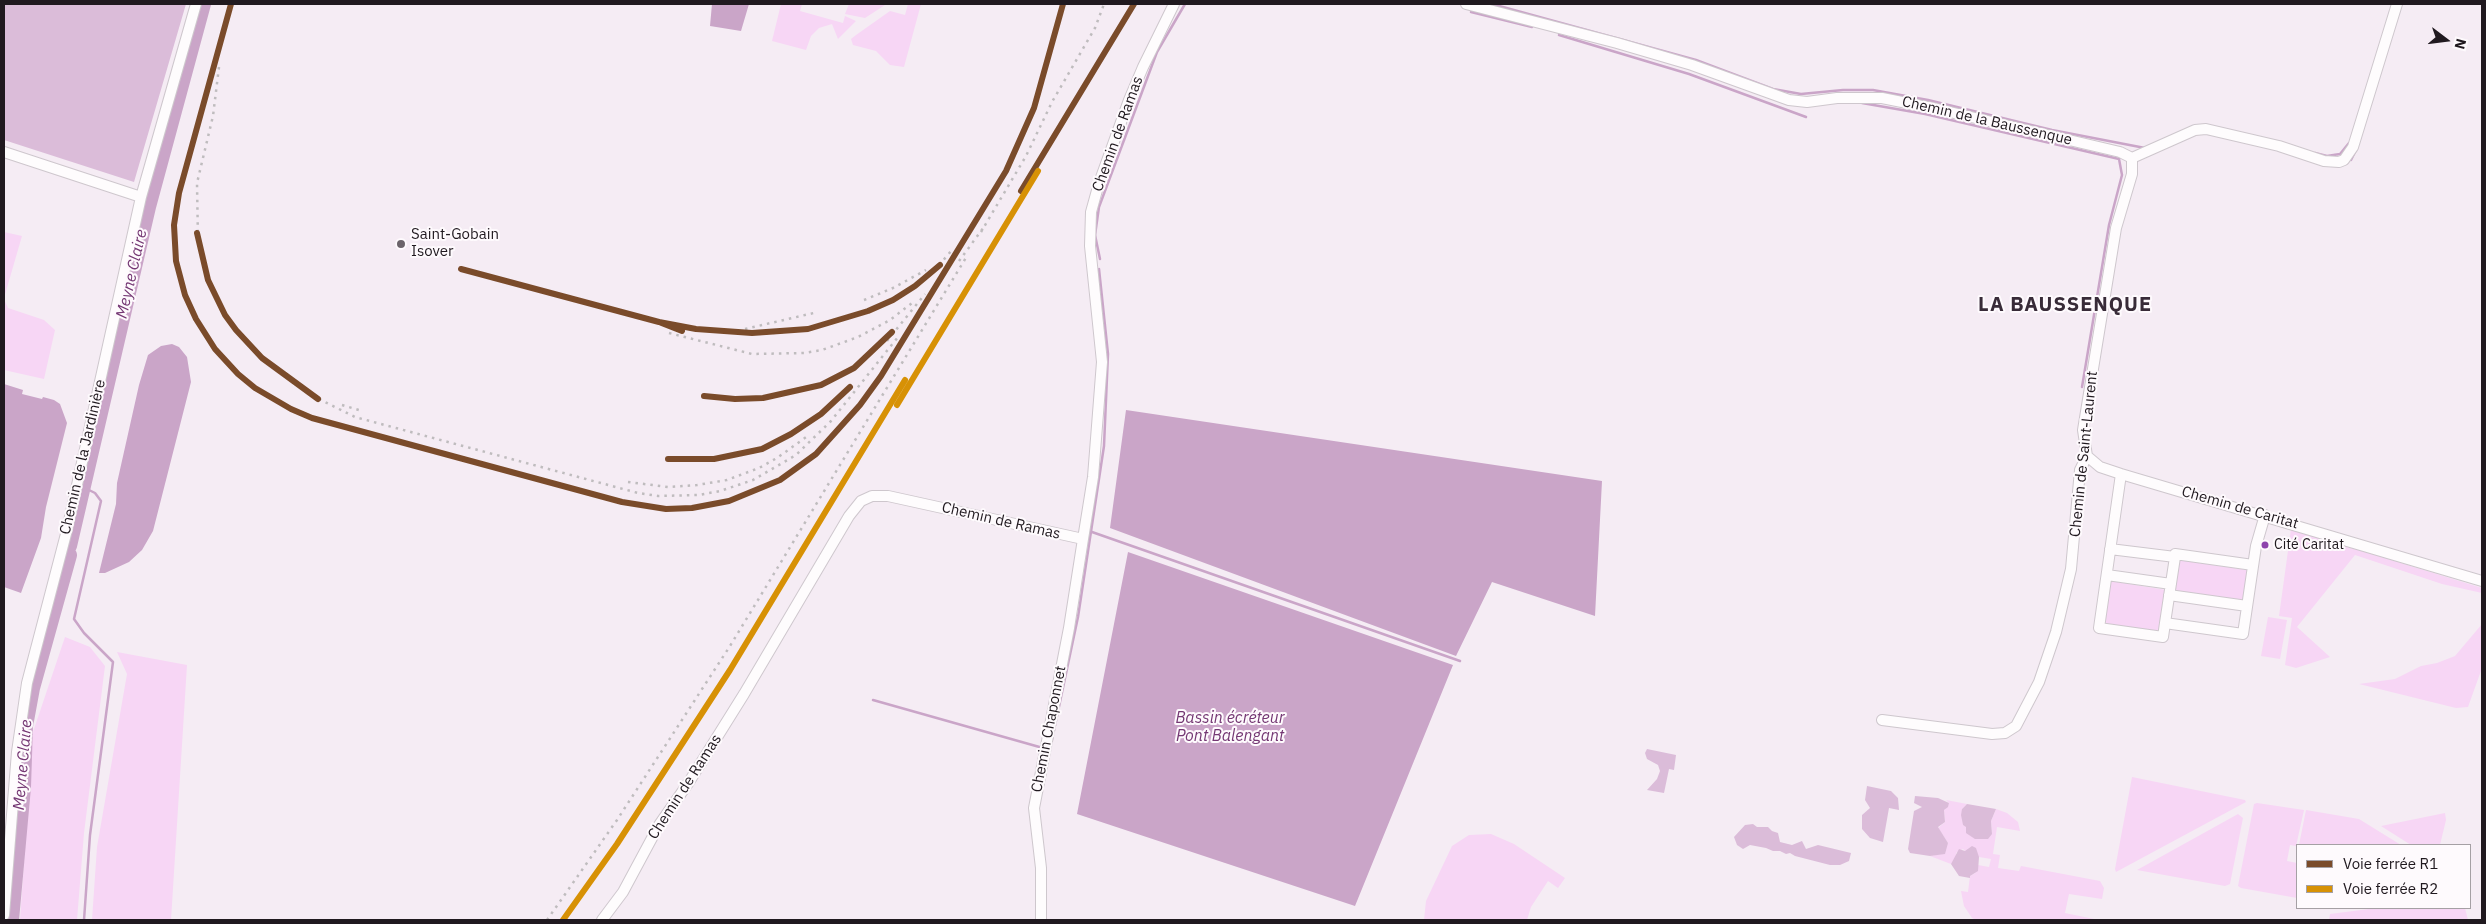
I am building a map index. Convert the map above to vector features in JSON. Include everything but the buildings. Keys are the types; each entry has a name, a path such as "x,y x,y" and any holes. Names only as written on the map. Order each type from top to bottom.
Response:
{"street":[{"name":"Chemin de la Jardinière","path":"4,915 17,752 27,683 67,530 141,197 196,4"},
{"name":"Chemin de Ramas","path":"602,920 622,892 659,825 690,782 744,694 849,516 861,501 872,496 888,496 1083,539 1094,477 1102,362 1090,246 1091,212 1099,182 1129,100 1174,4"},
{"name":"Chemin de la Baussenque","path":"1466,4 1645,51 1789,100 1807,102 1856,98 1890,100 2120,152 2132,158"},
{"path":"2132,158 2195,130 2206,129 2279,146 2324,161 2339,162 2344,160 2353,147 2397,4"},
{"path":"4,152 141,197"},
{"name":"Chemin de Saint-Laurent","path":"1882,720 1992,734 2005,733 2016,726 2039,682 2065,600 2071,569 2080,470 2087,456 2083,430 2116,228 2132,174 2132,158"},
{"name":"Chemin de Caritat","path":"2087,456 2100,467 2121,474 2265,515 2482,581"},
{"path":"2121,474 2099,628 2163,637 2175,554 2253,565"},
{"path":"2166,623 2243,634 2256,546 2265,515"},
{"name":"Chemin Chaponnet","path":"1041,920 1041,868 1034,808 1069,628 1083,539"},
{"path":"2110,549 2175,557"},
{"path":"2106,575 2171,584"},
{"path":"2170,595 2247,606"}],"shaded area":[{"path":"4,4 186,4 134,182 4,140"},
{"path":"781,4 802,4 800,11 843,23 845,16 856,21 838,39 832,24 819,28 811,36 806,50 772,41"},
{"path":"849,4 885,5 865,18 845,14"},
{"path":"908,4 921,4 904,67 890,65 876,51 853,45 851,39 890,11 905,15"},
{"path":"4,232 22,236 4,298"},
{"path":"4,299 8,308 44,320 55,330 44,379 4,370"},
{"path":"2291,529 2482,588 2482,593 2442,584 2355,555 2297,627 2330,657 2296,668 2285,665 2292,618 2279,616"},
{"path":"2178,560 2248,570 2244,601 2173,592"},
{"path":"2111,581 2166,590 2160,632 2104,624"},
{"path":"2268,617 2287,620 2280,659 2261,656"},
{"path":"2482,624 2482,668 2468,707 2456,708 2359,684 2395,679 2421,666 2437,663 2455,656"},
{"path":"65,637 90,647 105,666 84,833 77,920 20,920 33,732"},
{"path":"117,652 187,665 171,920 92,920 97,847 127,674"},
{"path":"1647,749 1676,755 1674,770 1669,769 1664,793 1647,790 1657,779 1660,771 1658,765 1647,759 1645,753"},
{"path":"2132,777 2245,800 2246,802 2116,872"},
{"path":"1867,786 1891,791 1898,798 1899,810 1889,808 1883,842 1870,838 1862,829 1862,815 1870,808 1865,800"},
{"path":"1915,796 1938,798 1949,803 1948,807 1944,810 1945,822 1938,827 1948,843 1945,854 1930,856 1910,853 1908,849 1914,811 1922,807 1914,803"},
{"path":"1946,800 1967,804 1962,809 1963,825 1992,834 1991,821 1996,809 2007,813 2018,822 2020,831 1997,827 1993,854 2000,855 1998,868 2019,871 2021,866 2100,881 2104,888 2102,899 2069,894 2065,913 2099,920 1976,920 1972,918 1964,906 1961,891 1968,892 1970,876 1975,873 1978,865 1989,867 1991,859 1979,857 1976,853 1963,849 1956,853 1956,858 1951,864 1930,856 1940,854 1948,843 1938,828 1945,822 1944,810 1949,803"},
{"path":"1967,804 1996,809 1991,821 1992,834 1988,839 1975,839 1966,833 1966,827 1963,825 1961,815 1962,809"},
{"path":"2254,804 2304,810 2296,846 2290,845 2287,861 2296,863 2296,898 2238,886"},
{"path":"2306,810 2359,819 2399,844 2299,844"},
{"path":"2445,813 2446,820 2440,844 2409,844 2381,826"},
{"path":"2238,814 2243,818 2230,884 2225,886 2137,870"},
{"path":"1753,824 1757,827 1768,827 1778,833 1780,842 1792,845 1802,841 1806,849 1818,845 1851,853 1849,861 1840,865 1830,865 1790,853 1786,854 1750,845 1743,849 1737,845 1734,837 1745,825"},
{"path":"1491,834 1514,844 1565,878 1558,888 1548,881 1531,907 1527,920 1424,920 1426,901 1452,846 1469,835"},
{"path":"1972,846 1976,848 1979,857 1978,871 1970,876 1970,878 1959,876 1951,864 1959,849 1965,851"},
{"path":"2369,909 2465,909 2468,920 2329,920 2330,914"}],"water":[{"path":"712,4 749,4 741,31 710,26"},
{"path":"172,344 179,347 187,357 191,382 153,531 142,550 129,562 105,573 99,573 116,504 117,483 139,385 148,355 161,346"},
{"path":"4,384 23,390 22,394 54,400 60,404 67,423 46,507 41,538 21,593 4,587"},
{"path":"1126,410 1602,481 1595,616 1492,582 1456,656 1110,528"},
{"name":"Bassin écréteur Pont Balengant","path":"1128,552 1453,665 1355,906 1077,814"}],"waterway":[{"name":"Meyne Claire","path":"69,546 148,207 203,4"},
{"path":"1100,259 1095,235 1099,207 1157,52 1185,4"},
{"path":"1492,4 1696,60 1773,89 1801,94 1843,90 1873,90 1928,100 2052,130 2145,148"},
{"path":"1471,12 1532,27"},
{"path":"1559,35 1689,74 1806,117"},
{"path":"1862,103 1925,114 2119,159 2122,175 2109,225 2082,387"},
{"path":"2315,153 2327,156 2340,154 2349,143"},
{"path":"2351,160 2355,152"},
{"path":"1050,749 1078,617 1104,446 1108,354 1099,269"},
{"path":"83,487 95,493 101,501 74,619 84,633 113,662 90,835 84,920"},
{"path":"1092,532 1460,661"},
{"name":"Meyne Claire","path":"11,920 23,787 25,726 32,688 69,555"},
{"path":"873,700 1043,748"}],"railway":[{"path":"231,4 179,193 174,225 176,261 185,295 196,319 215,349 238,374 255,388 291,409 312,418 622,502 666,509 692,508 729,501 780,480 816,454 860,405 881,376 1006,171 1034,108 1063,4"},
{"path":"981,232 1026,156 1052,102 1095,28 1104,4"},
{"path":"219,67 213,116 197,183 198,241 208,280 225,315 248,345 262,358 313,396 355,417 638,493 658,496 699,495 720,491 753,480 796,455 831,421 898,337"},
{"path":"959,261 984,227"},
{"path":"849,317 868,311 907,291 934,271 952,250"},
{"path":"547,920 617,820 730,646 967,256"},
{"path":"461,269 659,322 683,331"},
{"path":"864,300 893,288 926,270"},
{"path":"887,341 925,294"},
{"path":"669,333 752,354 804,353 822,350 858,337 890,320 912,303"},
{"path":"745,329 818,312"},
{"path":"676,326 762,334 796,331 821,325"},
{"path":"704,396 735,399 763,398 821,385 854,368 891,334"},
{"path":"668,459 714,459 762,449 791,434 821,414 854,383"},
{"path":"342,405 362,411"},
{"path":"628,482 668,487 727,480 759,468 777,458 809,435"}],"rail line":[{"name":"R1","path":"231,4 179,193 174,225 176,261 185,295 196,319 215,349 238,374 255,388 291,409 312,418 622,502 666,509 692,508 729,501 780,480 816,454 860,405 881,376 1006,171 1034,108 1063,4"},
{"name":"R1","path":"1021,191 1134,4"},
{"name":"R2","path":"897,405 1038,171"},
{"name":"R1","path":"197,233 208,280 225,315 262,358 318,399"},
{"name":"R1","path":"659,322 696,329 752,333 808,329 868,311 893,300 915,286 940,265"},
{"name":"R1","path":"461,269 659,322 682,331"},
{"name":"R1","path":"704,396 735,399 763,398 821,385 854,368 892,332"},
{"name":"R2","path":"563,920 617,844 730,670 905,380"},
{"name":"R1","path":"668,459 714,459 762,449 791,434 821,414 850,387"}],"place":[{"name":"Saint-Gobain Isover","path":"401,244"},
{"name":"Cité Caritat","path":"2265,545"}],"district":[{"name":"LA BAUSSENQUE","path":"2065,305"}]}
